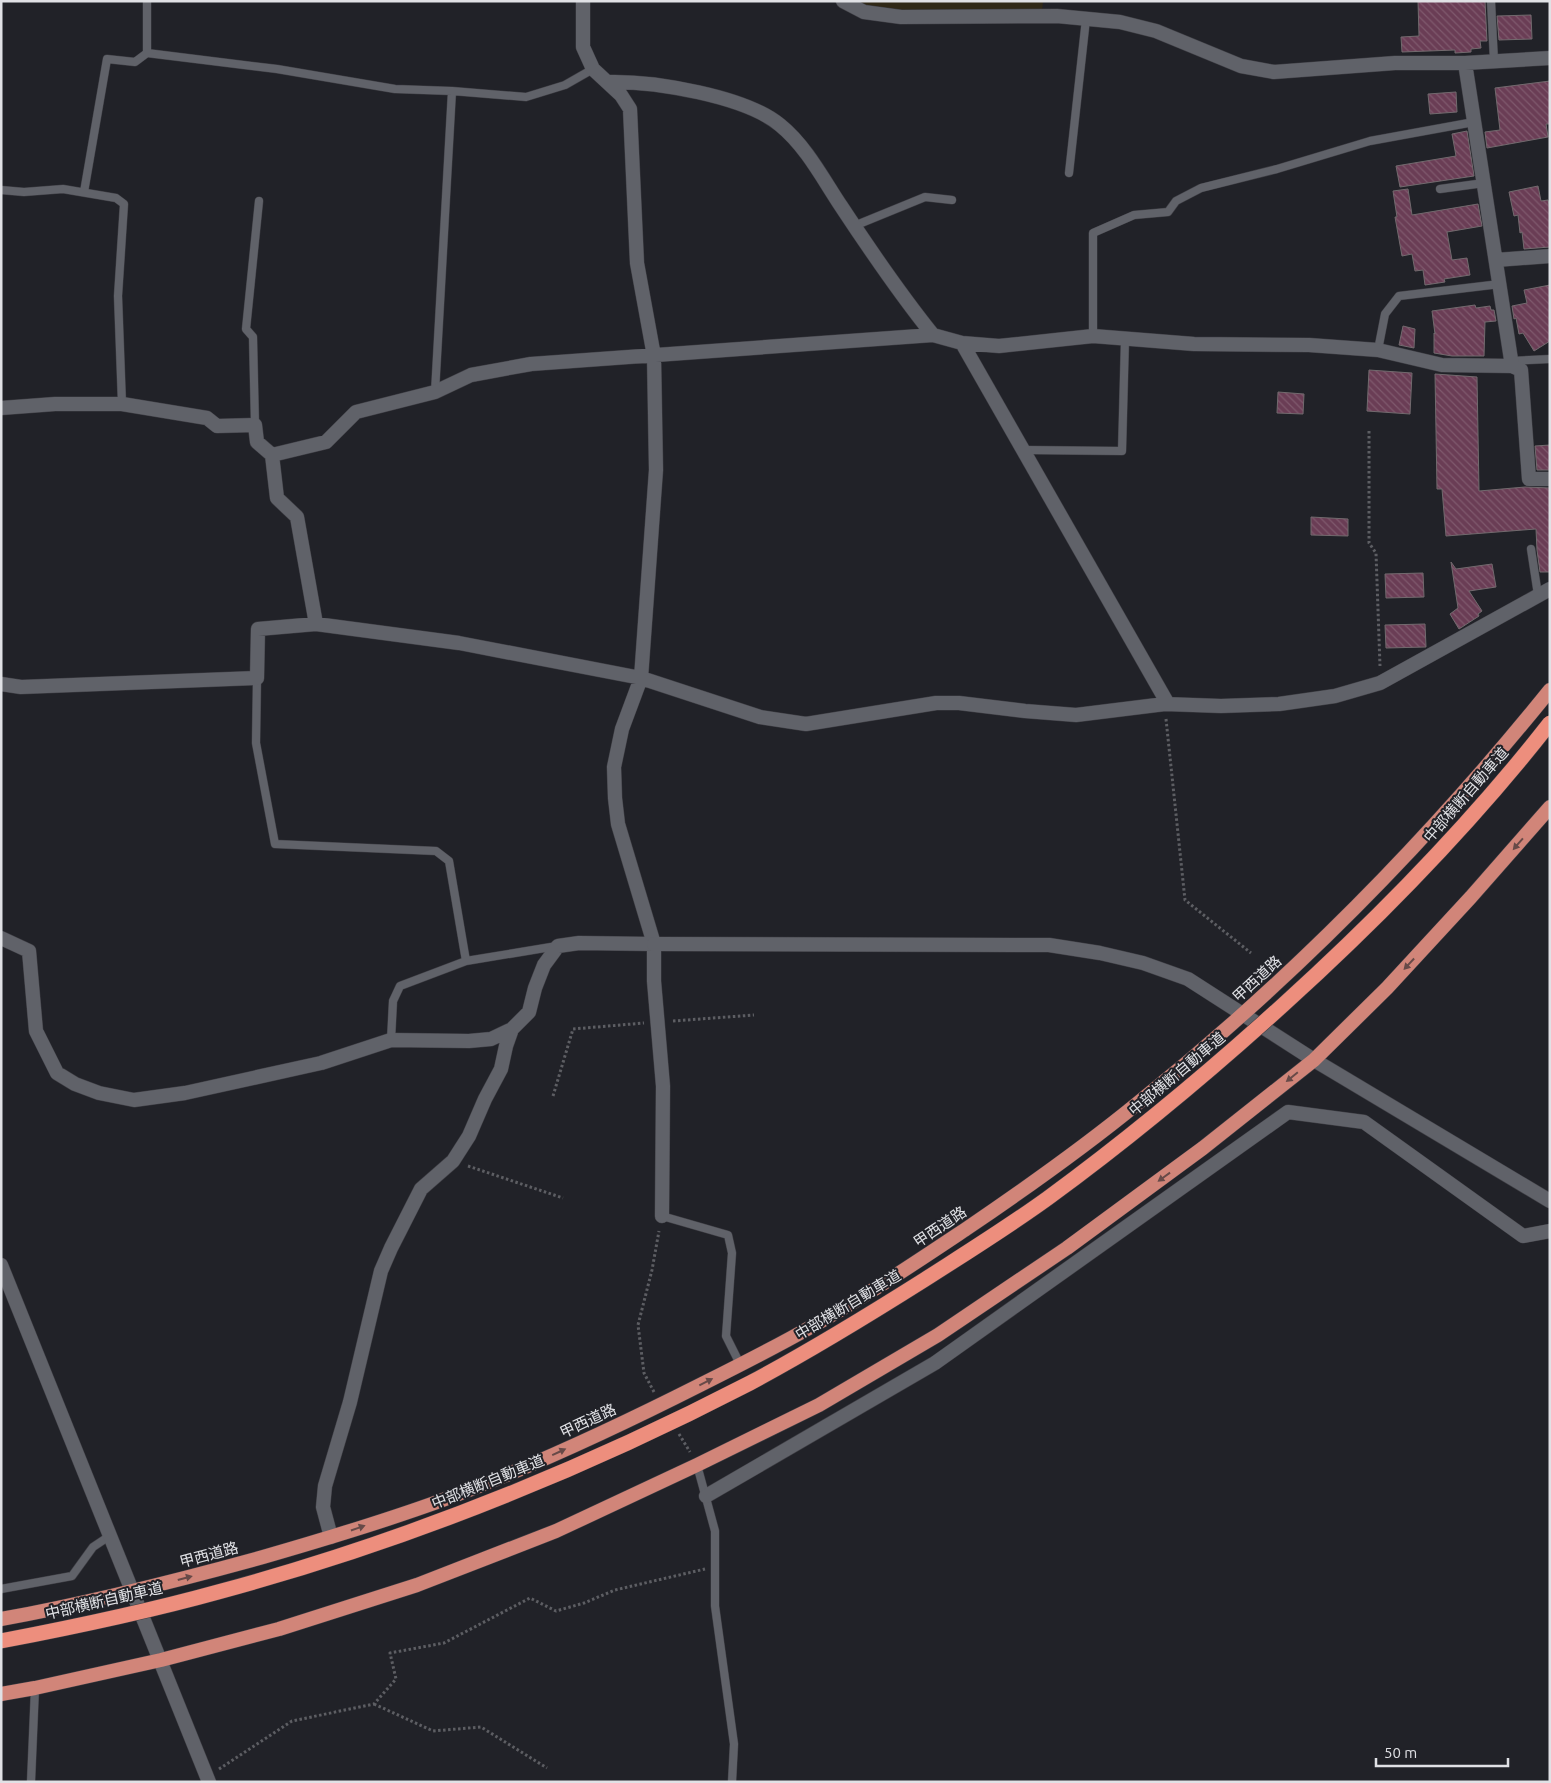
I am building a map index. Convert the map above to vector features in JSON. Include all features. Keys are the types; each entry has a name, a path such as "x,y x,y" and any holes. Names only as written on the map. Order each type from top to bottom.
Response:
{"highway":[{"name":"甲西道路","path":"1,1619 134,1592 332,1538 458,1493 550,1456 661,1404 809,1328 920,1260 1028,1187 1138,1104 1243,1014 1393,869 1496,757 1550,690"},
{"name":"中部横断自動車道","path":"1,1641 99,1622 217,1593 326,1560 434,1523 537,1482 642,1435 749,1383 851,1326 1044,1201 1132,1134 1220,1062 1390,905 1466,823 1550,724"},
{"path":"1,1694 161,1660 279,1629 417,1585 556,1531 819,1405 938,1335 1068,1248 1203,1148 1314,1060 1387,988 1550,807"}],"street":[{"path":"583,1 582,47 593,69 609,82 630,109 637,263 654,356 656,470 641,678 622,729 614,767 618,824 654,944 654,981 663,1086 662,1216"},
{"path":"843,1 864,12 901,17 1057,16 1120,22 1156,30 1242,66 1274,72 1396,63 1465,63 1550,58"},
{"path":"1465,63 1512,363"},
{"path":"609,82 629,82 689,91 726,100 758,111 780,125 804,151 887,275 934,335"},
{"path":"1496,260 1550,256"},
{"path":"272,456 326,442 356,412 436,392 471,376 531,364 934,335 962,343 999,346 1094,336 1194,344 1309,346 1378,350 1442,366 1512,363 1521,370 1529,479 1550,479"},
{"path":"962,343 1167,704"},
{"path":"1,408 55,404 122,404 207,418 217,426 255,425 257,442 272,456 276,498 297,517 316,624"},
{"path":"1,684 20,687 257,678 258,629 316,624 459,643 641,678 760,717 806,724 936,703 959,703 1076,715 1167,704 1221,706 1279,704 1335,696 1380,683 1544,592"},
{"path":"1,938 29,951 36,1032 57,1073 75,1084 99,1093 134,1100 185,1093 321,1063 391,1040 491,1039 512,1029 529,1012 544,965 558,946 579,942 654,944 1049,945 1100,952 1143,963 1188,979 1314,1060 1550,1201"},
{"path":"332,1538 323,1507 325,1486 350,1402 381,1271 390,1248 421,1189 453,1160 469,1136 485,1099 501,1069 512,1029"},
{"path":"706,1496 935,1363 1288,1112 1364,1122 1523,1236 1550,1231"},
{"path":"1,1265 209,1779"}],"lane":[{"path":"147,1 147,53"},
{"path":"1492,1 1494,61"},
{"path":"1069,173 1086,19"},
{"path":"84,192 107,59 135,62 147,53 276,69 395,89 526,97 565,85 593,69"},
{"path":"436,392 452,91"},
{"path":"1094,336 1093,233 1134,215 1168,212 1176,201 1200,188 1277,169 1370,140 1474,122"},
{"path":"1440,189 1484,183"},
{"path":"1,190 24,192 63,189 116,198 124,204 118,296 122,404"},
{"path":"854,226 925,198 952,200"},
{"path":"255,425 253,337 246,329 259,201"},
{"path":"1378,350 1385,314 1399,296 1500,284"},
{"path":"1024,450 1122,451 1125,339"},
{"path":"1512,363 1550,359"},
{"path":"1531,549 1544,592"},
{"path":"257,678 256,743 275,844 436,852 449,861 466,961"},
{"path":"391,1040 393,1001 400,986 466,961 558,946"},
{"path":"662,1216 728,1235 732,1254 726,1336 740,1364"},
{"path":"697,1465 715,1531 715,1606 734,1744 732,1782"},
{"path":"1,1589 72,1576 93,1548 110,1534"},
{"path":"31,1782 36,1688"}],"path":[{"path":"1369,431 1369,543 1376,553 1380,683"},
{"path":"1167,704 1185,900 1251,953"},
{"path":"553,1096 573,1028 754,1015"},
{"path":"453,1160 563,1198"},
{"path":"661,1404 644,1373 638,1325 652,1270 662,1216"},
{"path":"675,1427 697,1465"},
{"path":"374,1704 396,1679 390,1653 444,1643 530,1598 556,1611 584,1603 615,1590 715,1566"},
{"path":"209,1779 292,1721 374,1704 433,1730 481,1727 547,1768"}],"shaded area":[{"path":"851,1 1043,1 1042,12 888,12"}],"building":[{"path":"1418,1 1485,1 1487,41 1480,41 1481,48 1471,49 1471,52 1455,53 1455,50 1402,52 1401,37 1419,36"},
{"path":"1531,15 1532,39 1499,40 1497,16"},
{"path":"1550,81 1550,124 1546,124 1548,137 1487,148 1485,132 1500,130 1495,88"},
{"path":"1456,92 1457,112 1430,114 1428,94"},
{"path":"1467,131 1474,176 1400,187 1396,166 1456,156 1452,134"},
{"path":"1538,186 1541,201 1548,200 1550,209 1550,247 1524,249 1518,215 1514,216 1509,192"},
{"path":"1408,189 1412,215 1478,204 1482,226 1447,232 1452,260 1467,258 1470,275 1444,279 1445,282 1425,285 1423,270 1415,271 1412,254 1402,256 1395,217 1397,217 1393,191"},
{"path":"1550,285 1550,341 1534,351 1523,333 1519,334 1512,306 1527,303 1524,290"},
{"path":"1475,305 1476,308 1490,306 1491,310 1494,310 1496,321 1485,322 1484,356 1452,356 1434,353 1435,334 1432,311"},
{"path":"1403,326 1415,329 1414,348 1399,345"},
{"path":"1369,370 1412,373 1410,414 1367,411"},
{"path":"1435,374 1477,377 1479,491 1525,487 1550,488 1550,572 1540,572 1536,529 1446,536 1442,489 1437,489"},
{"path":"1278,392 1304,394 1303,414 1277,413"},
{"path":"1550,445 1550,470 1537,470 1535,446"},
{"path":"1311,517 1348,519 1348,536 1311,535"},
{"path":"1451,562 1456,569 1492,564 1496,587 1469,591 1482,611 1478,614 1479,616 1459,629 1450,614 1458,608"},
{"path":"1423,573 1424,597 1386,598 1385,574"},
{"path":"1425,624 1426,647 1386,648 1385,625"}]}
